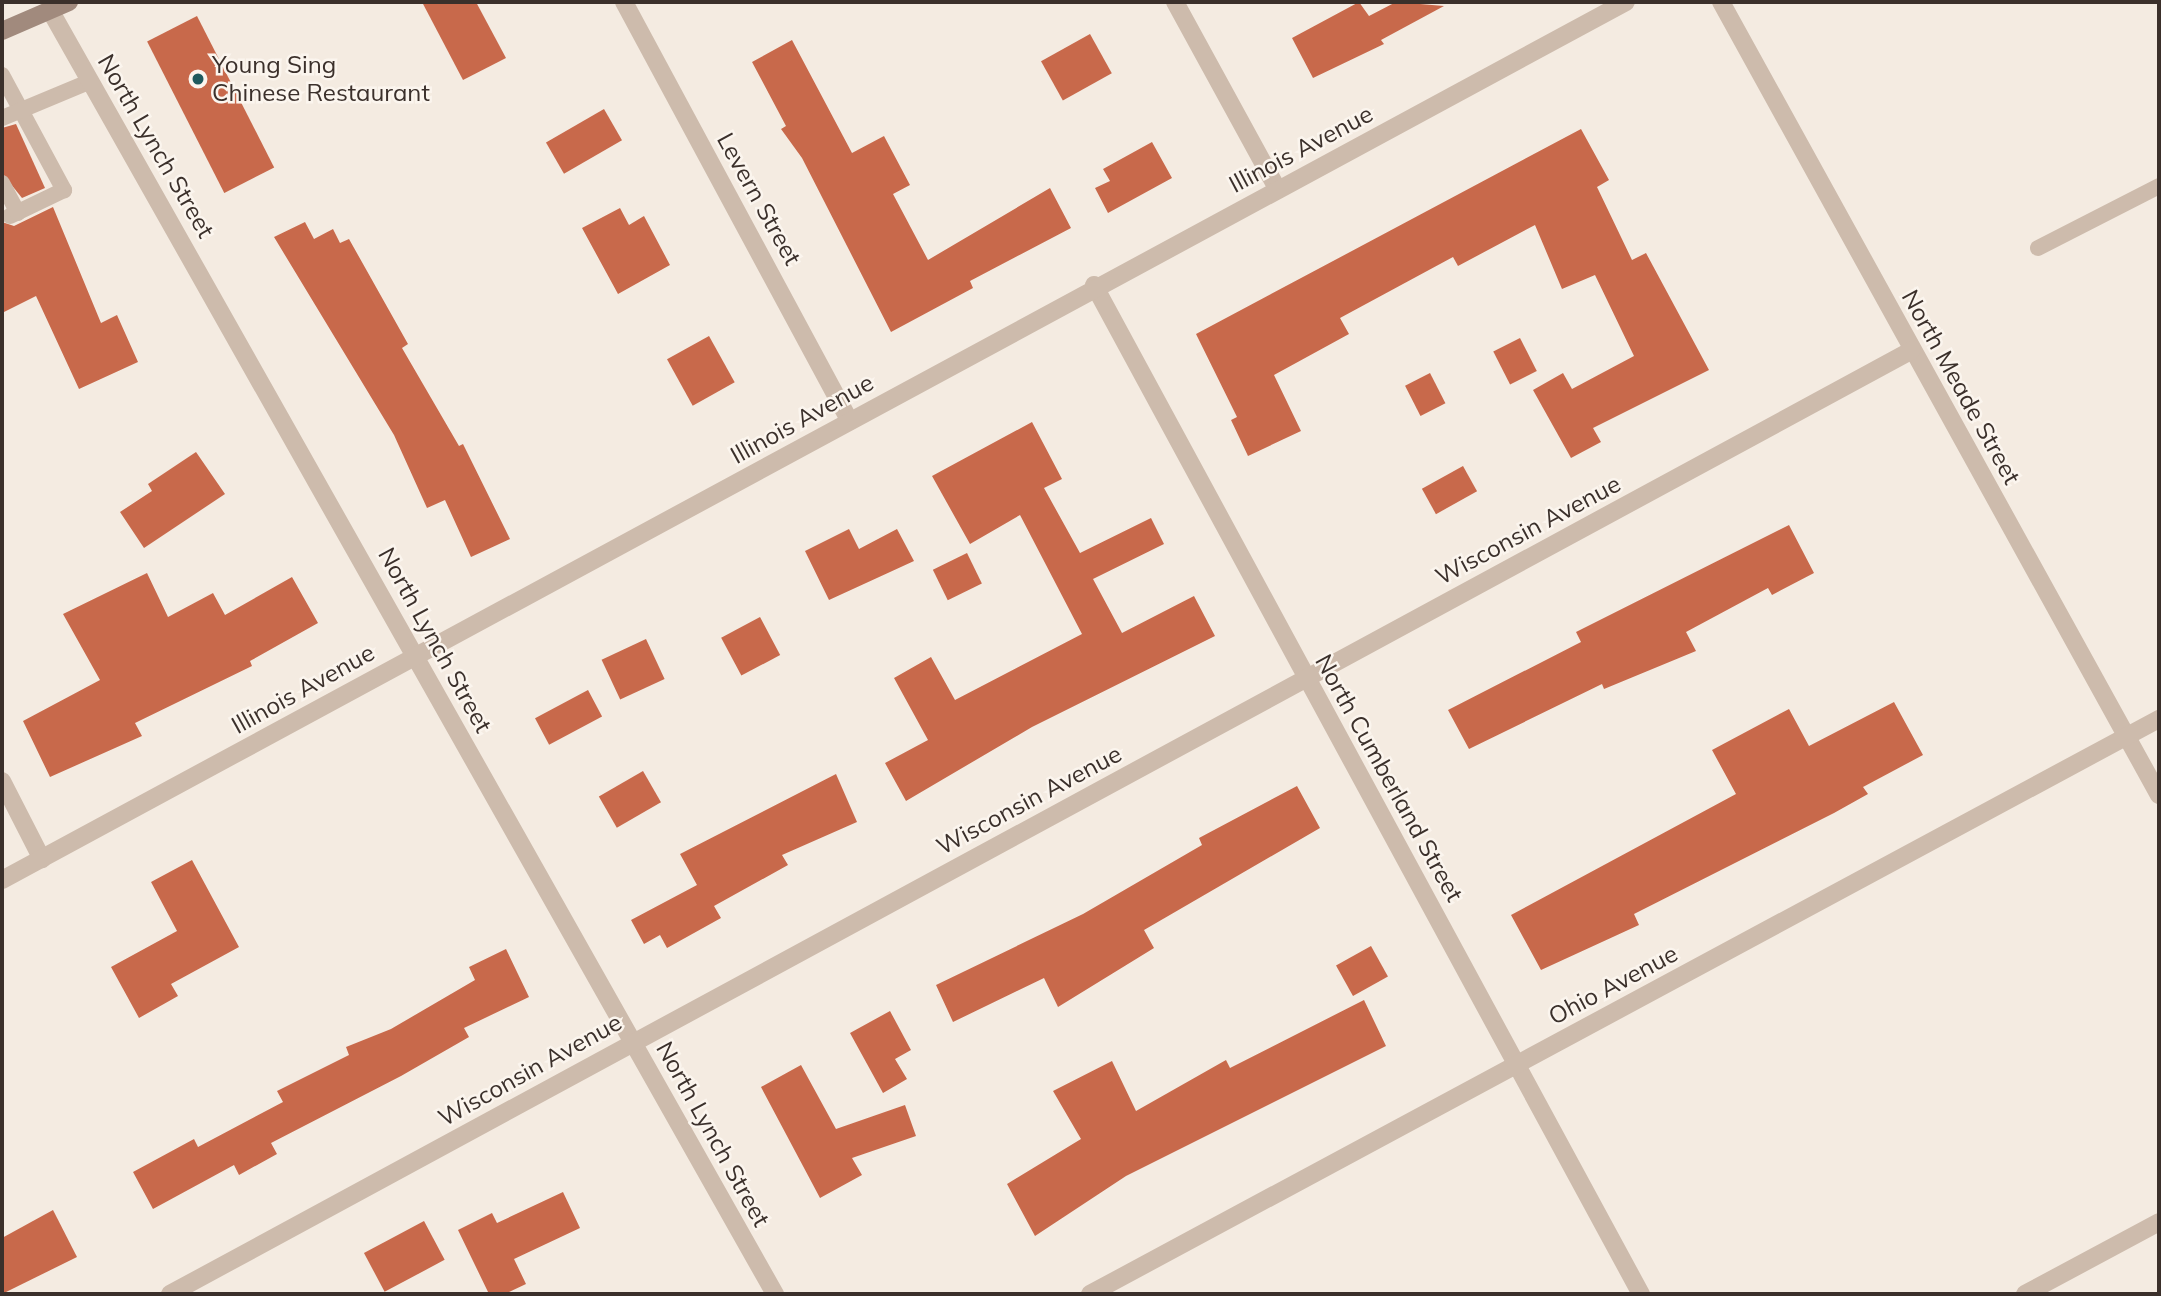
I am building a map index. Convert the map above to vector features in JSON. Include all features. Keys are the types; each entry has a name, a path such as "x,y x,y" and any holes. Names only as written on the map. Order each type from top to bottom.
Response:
{"main road":[{"path":"2,31 69,2"}],"street":[{"name":"Levern Street","path":"624,2 850,421"},
{"path":"1175,2 1278,190"},
{"name":"Illinois Avenue","path":"2,880 850,421 1094,285 1278,190 1626,2"},
{"name":"North Meade Street","path":"1721,2 2159,795"},
{"name":"North Lynch Street","path":"50,10 775,1294"},
{"name":"North Cumberland Street","path":"1094,285 1641,1294"},
{"name":"Wisconsin Avenue","path":"170,1294 1912,349"},
{"name":"Ohio Avenue","path":"1090,1294 2159,719"},
{"path":"2,781 42,859"},
{"path":"2025,1294 2159,1222"}],"lane":[{"path":"2,75 64,190 14,214 2,183"},
{"path":"2,118 91,81"},
{"path":"2038,248 2159,186"}],"building":[{"path":"422,2 476,2 506,58 463,80"},
{"path":"1359,2 1369,16 1396,2 1444,6 1381,40 1384,44 1313,78 1292,38"},
{"path":"197,16 274,167 224,193 147,41"},
{"path":"1090,34 1112,73 1063,101 1041,61"},
{"path":"792,40 852,153 884,136 910,185 893,194 928,260 1050,188 1071,228 970,281 973,288 891,332 802,158 781,129 786,126 752,62"},
{"path":"604,109 622,140 564,174 546,142"},
{"path":"16,124 45,188 22,198 2,173 2,128"},
{"path":"1581,129 1609,180 1597,187 1632,260 1646,253 1709,370 1593,428 1601,442 1571,458 1533,390 1563,373 1572,389 1634,356 1595,275 1562,289 1535,225 1458,266 1453,257 1340,318 1349,334 1274,375 1301,431 1248,456 1231,420 1237,417 1196,334"},
{"path":"1152,142 1172,178 1108,213 1095,188 1110,181 1103,169"},
{"path":"53,207 101,323 117,315 138,362 79,389 36,296 2,313 2,222 14,226"},
{"path":"620,208 629,225 644,216 670,265 618,294 582,228"},
{"path":"305,222 314,239 333,229 340,243 349,239 408,344 402,348 459,446 463,444 510,539 471,557 445,500 427,508 394,435 274,237"},
{"path":"709,336 735,382 693,406 667,359"},
{"path":"1520,338 1537,371 1510,385 1493,352"},
{"path":"1430,373 1445,403 1420,416 1405,386"},
{"path":"1032,422 1062,479 1044,488 1080,553 1151,518 1164,544 1093,579 1122,633 1194,596 1215,636 1032,727 906,801 885,763 928,740 894,678 931,657 955,700 1082,634 1020,515 970,544 932,476"},
{"path":"196,452 225,494 144,548 120,512 152,491 148,484"},
{"path":"1463,466 1477,491 1436,514 1422,489"},
{"path":"1789,525 1814,573 1772,595 1768,588 1686,632 1696,651 1604,689 1602,684 1469,749 1448,710 1581,642 1576,632"},
{"path":"849,529 859,549 897,529 914,561 829,600 805,551"},
{"path":"967,553 982,584 948,600 933,570"},
{"path":"147,573 168,617 213,593 225,615 292,577 318,623 250,661 252,666 135,723 142,736 50,777 23,721 100,680 63,614"},
{"path":"760,617 780,655 741,676 721,638"},
{"path":"646,639 665,679 620,700 602,660"},
{"path":"588,690 602,716 549,745 535,718"},
{"path":"1894,702 1923,755 1863,787 1868,794 1834,813 1634,914 1639,925 1541,970 1511,915 1736,794 1712,750 1789,709 1809,746"},
{"path":"643,771 661,802 617,828 599,796"},
{"path":"836,774 857,822 782,855 788,865 714,906 721,918 667,948 660,935 644,944 631,920 697,885 680,854"},
{"path":"1297,786 1320,828 1144,930 1154,948 1058,1007 1044,978 953,1022 936,985 1083,914 1202,845 1199,838"},
{"path":"192,860 239,947 171,984 178,996 139,1018 111,967 177,931 151,882"},
{"path":"1371,946 1388,977 1353,996 1336,965"},
{"path":"506,949 529,997 464,1028 469,1037 401,1076 271,1143 277,1154 239,1175 234,1165 153,1209 133,1172 194,1139 198,1147 283,1102 277,1091 349,1055 346,1047 391,1029 475,980 469,967"},
{"path":"1364,1000 1386,1046 1126,1176 1035,1236 1007,1184 1081,1139 1053,1091 1112,1061 1136,1111 1226,1060 1230,1068"},
{"path":"890,1011 911,1050 895,1059 907,1079 883,1093 850,1033"},
{"path":"801,1065 836,1129 905,1105 916,1136 852,1158 862,1175 820,1198 761,1087"},
{"path":"563,1192 580,1228 514,1259 526,1284 505,1294 489,1294 458,1230 492,1213 497,1223"},
{"path":"53,1210 77,1257 2,1294 2,1238"},
{"path":"424,1221 445,1260 385,1292 364,1253"}],"place":[{"name":"Young Sing Chinese Restaurant","path":"198,79"}]}
